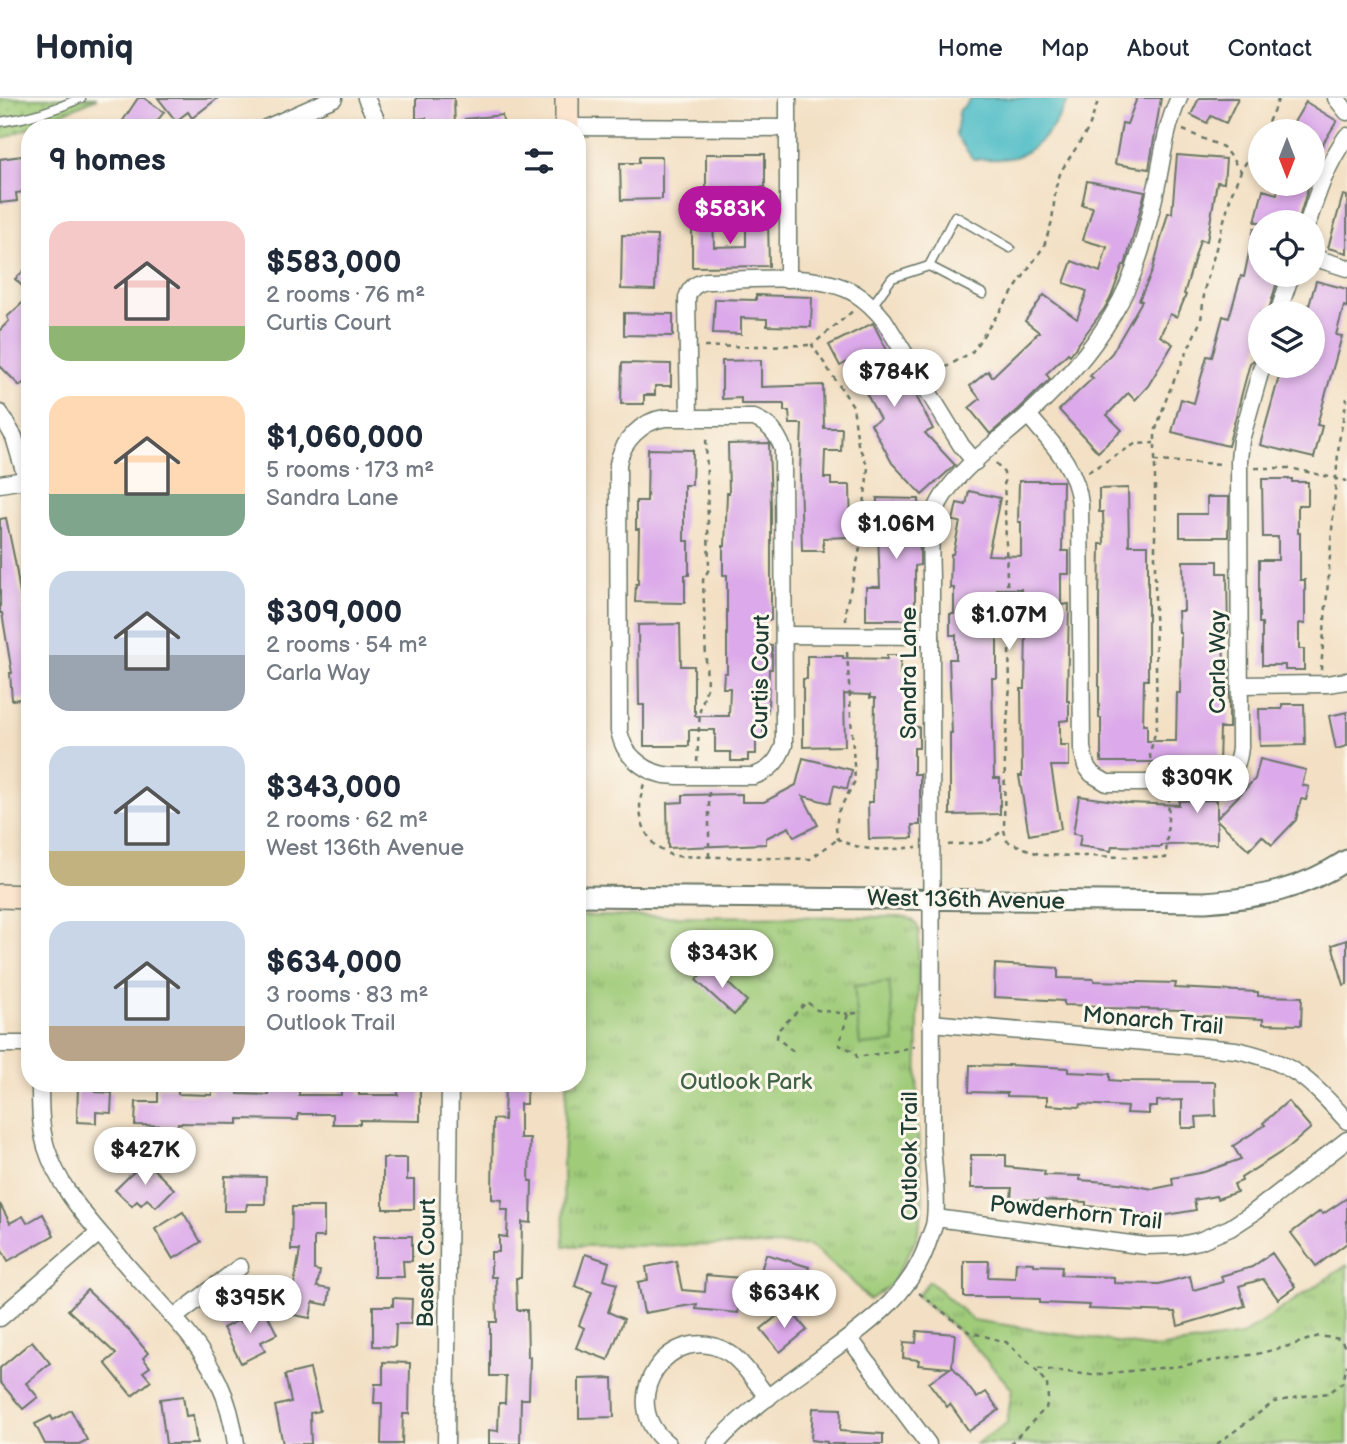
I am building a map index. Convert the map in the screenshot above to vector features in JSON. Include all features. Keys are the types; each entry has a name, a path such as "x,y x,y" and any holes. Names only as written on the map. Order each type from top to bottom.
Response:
{"main road":[{"path":"567,98 567,119"},
{"path":"0,896 21,897"}],"street":[{"path":"286,119 334,98"},
{"path":"366,98 376,119"},
{"path":"788,98 788,279"},
{"name":"Sandra Lane","path":"932,898 931,636 932,530 935,512 948,488 1077,367 1115,311 1127,288 1145,234 1170,125 1180,98"},
{"path":"1336,98 1347,112"},
{"path":"586,127 788,128"},
{"path":"1312,210 1322,180 1347,136"},
{"path":"1325,261 1347,268"},
{"path":"698,418 688,347 687,298 695,284 706,281 788,279 819,281 856,294 884,320 961,445 981,457"},
{"name":"Carla Way","path":"1028,415 1068,464 1075,479 1080,504 1082,735 1083,757 1091,774 1107,783 1211,783 1230,774 1236,768 1239,758 1239,460 1241,440 1259,378"},
{"path":"0,414 14,437 21,458"},
{"name":"Curtis Court","path":"665,418 698,418 754,418 772,429 779,437 783,449 784,745 780,757 772,767 754,776 665,776 649,771 628,753 621,742 619,731 618,464 626,444 647,423 665,418"},
{"path":"0,484 21,483"},
{"path":"784,635 931,636"},
{"path":"1240,685 1347,681"},
{"name":"West 136th Avenue","path":"586,896 1205,902 1266,895 1297,886 1320,877 1347,860"},
{"name":"Outlook Trail","path":"716,1444 768,1398 850,1339 891,1303 908,1284 920,1264 936,1218 932,1144 932,898"},
{"name":"Monarch Trail","path":"931,1023 1236,1050 1259,1055 1291,1069 1310,1082 1347,1121"},
{"path":"0,1044 21,1044"},
{"path":"40,1092 41,1122 46,1146 62,1184 99,1233 175,1317 209,1365 232,1417 236,1444"},
{"name":"Basalt Court","path":"446,1444 450,1092"},
{"name":"Powderhorn Trail","path":"936,1218 1146,1246 1180,1245 1199,1241 1230,1228 1347,1140"},
{"path":"0,1318 99,1233"},
{"path":"175,1317 240,1267"},
{"path":"850,1339 928,1444"},
{"path":"668,1444 657,1433 649,1419 646,1393 652,1373 662,1360 674,1351 691,1345 718,1348 736,1358 768,1398"}],"lane":[{"path":"0,122 58,108 81,98"},
{"path":"869,304 891,278 929,265 955,216 1010,248"},
{"path":"929,265 983,294"}],"path":[{"path":"922,381 972,352 1044,246 1052,221 1056,186 1061,171 1089,128 1099,98"},
{"path":"1269,119 1279,98"},
{"path":"1170,125 1223,147 1241,171"},
{"path":"981,457 1004,473 1010,685 1005,748 1004,830 1007,841 1041,855 1166,858 1169,798 1151,783 1150,753 1157,726 1154,432 1168,394 1202,320 1205,287 1232,192 1248,159"},
{"path":"688,347 812,345 869,304"},
{"path":"812,345 853,406 858,444 868,467 859,555 846,607 855,781 838,812 838,839"},
{"path":"1320,684 1339,441 1347,398"},
{"path":"698,418 709,569 703,580 707,688 700,710 696,776 709,789 709,858"},
{"path":"1075,479 1135,444 1154,443"},
{"path":"649,771 639,808 642,824 654,845 671,856 810,859 838,839"},
{"path":"838,839 851,846 879,851 986,842 1004,830"},
{"path":"793,1051 777,1038 778,1030 807,1002 817,1010 857,1013"},
{"path":"848,1014 839,1045 854,1051 856,1057 895,1052 931,1041"},
{"path":"908,1284 969,1332 1006,1342 1047,1384 1046,1408 1010,1444"},
{"path":"1034,1368 1092,1375 1179,1366 1257,1354 1319,1336 1340,1339 1347,1350"},
{"path":"1217,1444 1274,1402 1329,1393 1343,1382 1347,1365"}],"green space":[{"path":"0,98 97,98 48,119 21,119 21,131 0,140"},
{"name":"Outlook Park","path":"586,916 905,917 915,923 919,930 917,1120 923,1198 921,1219 916,1240 891,1285 869,1300 850,1279 809,1245 564,1246 563,1160 567,1092 586,1092"},
{"path":"889,982 895,1042 860,1045 854,986"},
{"path":"1347,1265 1347,1444 976,1444 1007,1423 1012,1389 967,1338 917,1296 929,1281 973,1320 1155,1348 1241,1336"}],"water":[{"path":"972,98 1069,98 1055,124 1027,152 1007,159 973,159 956,136 959,111"}],"building":[{"path":"138,98 144,98 164,112 159,119 124,119"},
{"path":"158,98 218,98 192,118 188,112 174,119"},
{"path":"416,98 454,98 455,119 416,119"},
{"path":"1137,98 1161,98 1149,169 1115,164 1122,123 1127,124"},
{"path":"1199,98 1238,98 1226,123 1211,116 1207,123 1191,115"},
{"path":"1306,102 1337,121 1325,140 1325,119 1296,119"},
{"path":"502,115 503,119 465,119"},
{"path":"706,154 765,154 765,187 706,188"},
{"path":"1177,155 1226,159 1224,183 1217,182 1207,241 1200,240 1184,294 1186,295 1177,317 1170,314 1160,336 1173,344 1148,386 1135,400 1128,393 1107,415 1122,430 1098,452 1059,410 1093,378 1090,376 1112,353 1142,301 1139,300 1152,272 1168,213 1172,213"},
{"path":"21,156 21,192 16,193 17,201 0,203 0,159"},
{"path":"639,157 662,157 662,199 621,200 620,163 639,163"},
{"path":"1087,181 1145,192 1125,265 1104,309 1070,355 1068,353 1046,374 1050,379 990,434 969,408 980,399 970,386 988,371 992,377 1039,332 1025,321 1044,295 1077,319 1087,291 1064,283 1072,261 1100,272 1107,247 1083,240 1093,207 1082,205"},
{"path":"1343,195 1347,196 1347,253 1328,248"},
{"path":"1262,196 1306,196 1301,210 1258,210"},
{"path":"692,218 713,218 714,247 746,246 746,219 768,219 769,266 692,267"},
{"path":"622,235 657,236 655,290 621,289"},
{"path":"1248,257 1248,287 1276,287 1271,301 1248,301 1248,371 1228,446 1172,432 1181,399 1194,403 1207,356 1212,357 1223,316 1229,318 1241,276 1244,277"},
{"path":"21,273 21,285 15,279"},
{"path":"1325,283 1347,289 1347,307 1344,306 1336,335 1342,336 1317,425 1322,426 1314,458 1260,445 1279,378 1325,378 1325,301 1310,301 1314,287 1325,287"},
{"path":"756,295 812,297 811,327 767,326 767,319 741,318 741,334 713,333 715,299 756,300"},
{"path":"21,304 20,386 0,366 0,330 9,321 7,317"},
{"path":"624,313 673,314 673,336 624,335"},
{"path":"873,323 892,360 894,358 904,372 933,429 925,433 955,465 922,495 892,463 871,424 880,419 849,361 840,366 829,345"},
{"path":"761,360 761,387 823,385 824,428 842,428 841,451 825,451 824,478 831,478 831,485 850,485 851,537 823,538 823,551 802,551 802,424 790,424 789,411 784,411 784,404 741,404 741,398 722,399 722,361"},
{"path":"622,363 671,364 671,386 655,386 655,395 644,395 644,404 621,404"},
{"path":"769,443 771,620 763,620 763,645 772,646 772,669 769,669 768,712 763,712 763,739 756,738 756,754 748,754 748,761 731,761 731,752 715,752 715,730 689,730 689,746 644,746 644,705 639,705 638,625 680,624 681,666 694,666 695,716 729,716 730,688 723,688 724,673 727,673 727,575 723,575 723,546 729,493 728,444"},
{"path":"648,449 693,450 692,485 684,485 684,541 689,541 689,575 685,575 685,603 635,602 639,529 636,529 636,501 647,501"},
{"path":"1262,479 1308,482 1308,505 1298,505 1300,580 1305,580 1305,624 1299,623 1299,649 1304,649 1304,670 1285,670 1285,665 1262,665 1259,560 1278,560 1278,537 1263,537"},
{"path":"1019,481 1063,481 1062,551 1069,551 1069,574 1061,574 1061,605 1069,604 1069,720 1060,721 1060,745 1069,745 1069,766 1051,766 1061,829 1029,835 1019,776 1022,776 1021,689 1025,689 1026,627 1022,627 1021,589 997,589 997,678 992,678 994,778 1000,778 1000,814 950,815 952,733 949,659 956,659 956,635 950,635 950,614 954,614 954,588 950,588 951,554 960,522 953,521 957,503 966,505 969,491 1000,498 988,555 1021,556"},
{"path":"1128,488 1129,545 1148,545 1148,680 1144,680 1143,725 1147,725 1147,741 1176,741 1181,633 1178,611 1184,611 1183,561 1218,561 1218,573 1227,573 1228,633 1223,633 1224,665 1229,666 1229,728 1220,728 1219,765 1204,765 1204,771 1185,771 1186,764 1168,762 1101,762 1099,603 1100,544 1104,544 1099,489"},
{"path":"1207,497 1229,497 1228,537 1180,537 1180,514 1207,514"},
{"path":"877,498 919,499 920,565 915,566 915,620 866,620 866,587 880,587 876,533"},
{"path":"6,518 21,600 21,699 12,700 12,673 0,613 0,519"},
{"path":"887,655 901,655 900,674 910,674 910,712 913,712 913,727 919,727 919,748 914,748 914,774 920,774 920,825 912,825 913,838 869,839 868,802 873,802 875,698 870,698 870,695 844,694 845,746 803,747 803,679 807,679 807,656 887,659"},
{"path":"1282,704 1304,704 1305,745 1260,746 1259,709 1282,709"},
{"path":"1347,712 1347,746 1336,749 1329,716"},
{"path":"803,758 852,770 847,789 834,785 830,803 803,796 818,825 794,837 789,827 766,838 766,844 668,848 667,803 683,802 683,795 742,794 742,802 764,802 796,785"},
{"path":"1260,759 1306,770 1302,785 1309,787 1306,800 1301,799 1296,820 1272,845 1262,836 1249,850 1217,820 1217,844 1112,846 1111,851 1079,846 1081,835 1073,834 1079,796 1128,803 1179,805 1179,801 1217,800 1217,818 1255,779"},
{"path":"1347,940 1347,984 1344,985 1332,945"},
{"path":"995,964 1058,968 1058,978 1176,983 1175,988 1258,992 1258,996 1302,997 1301,1025 1263,1024 1263,1019 1183,1015 1184,1010 1103,1008 1064,1005 1064,1001 994,997"},
{"path":"710,966 747,1001 734,1015 696,980"},
{"path":"970,1065 1068,1068 1068,1072 1110,1074 1110,1080 1121,1081 1215,1082 1216,1116 1196,1117 1197,1128 1182,1128 1182,1100 1157,1101 1157,1107 1149,1107 1149,1114 1126,1113 1127,1107 1047,1105 1047,1097 969,1092"},
{"path":"78,1092 112,1093 111,1113 96,1112 96,1123 77,1122"},
{"path":"158,1092 212,1095 212,1092 341,1095 341,1092 359,1092 359,1095 398,1095 398,1092 420,1092 420,1121 360,1120 360,1124 333,1124 333,1114 298,1114 298,1120 238,1119 238,1124 135,1125 136,1102 158,1102"},
{"path":"505,1092 527,1092 526,1104 520,1104 520,1138 530,1138 531,1223 522,1222 521,1278 516,1278 517,1310 527,1310 530,1357 529,1399 521,1399 520,1444 489,1444 489,1430 498,1431 499,1403 505,1403 506,1376 490,1376 490,1322 497,1322 496,1277 491,1277 491,1252 499,1252 499,1236 507,1237 508,1210 501,1210 502,1200 492,1199 493,1119 504,1120"},
{"path":"1288,1101 1311,1128 1289,1147 1234,1184 1237,1192 1217,1199 1216,1196 1194,1200 1196,1210 1156,1217 1113,1208 1086,1206 1086,1202 1011,1199 1012,1188 971,1188 971,1155 1006,1155 1006,1167 1045,1171 1044,1175 1080,1176 1080,1180 1153,1189 1173,1185 1172,1178 1204,1172 1241,1159 1233,1146 1265,1125 1263,1123"},
{"path":"383,1158 407,1158 407,1180 414,1180 414,1209 383,1209"},
{"path":"145,1161 174,1189 156,1207 147,1199 141,1205 137,1201 132,1206 115,1190"},
{"path":"225,1176 266,1177 265,1204 247,1204 246,1211 224,1211"},
{"path":"1347,1198 1347,1243 1316,1266 1291,1233 1320,1211 1323,1214"},
{"path":"0,1204 10,1223 23,1216 27,1223 43,1214 54,1235 8,1261 0,1246"},
{"path":"292,1207 324,1207 324,1237 314,1237 314,1270 320,1271 317,1287 330,1289 328,1305 313,1302 310,1318 289,1314 300,1250 291,1250"},
{"path":"183,1212 201,1242 173,1259 155,1229"},
{"path":"374,1236 412,1236 412,1261 403,1261 404,1277 374,1277"},
{"path":"1272,1253 1295,1287 1278,1299 1263,1279 1239,1286 1245,1306 1178,1326 1175,1312 1089,1309 1090,1305 1040,1303 1040,1299 964,1297 964,1261 989,1261 988,1277 1015,1278 1016,1262 1062,1266 1061,1275 1114,1277 1114,1283 1159,1284 1190,1276 1193,1290 1223,1282 1221,1276 1252,1267"},
{"path":"585,1254 609,1262 604,1280 617,1284 608,1312 624,1319 608,1360 576,1348 584,1328 579,1325 592,1292 575,1286"},
{"path":"766,1254 809,1267 801,1294 758,1281"},
{"path":"676,1261 682,1290 705,1292 706,1275 741,1278 738,1313 696,1309 697,1304 644,1313 638,1282 648,1280 646,1267"},
{"path":"87,1290 129,1330 148,1353 143,1358 150,1367 143,1372 151,1381 132,1396 105,1363 116,1354 68,1310"},
{"path":"393,1298 412,1299 411,1324 396,1324 395,1347 373,1346 373,1306 393,1306"},
{"path":"788,1307 807,1330 780,1352 761,1329"},
{"path":"265,1310 277,1334 261,1342 265,1351 241,1363 223,1328"},
{"path":"917,1331 955,1334 952,1366 977,1398 986,1392 999,1410 969,1431 950,1404 947,1407 929,1383 950,1368 918,1365 919,1360 903,1358 904,1342 916,1343"},
{"path":"32,1341 50,1363 26,1383 38,1397 23,1409 0,1382 0,1368"},
{"path":"383,1362 410,1363 409,1414 403,1414 402,1444 381,1444 382,1403 374,1403 375,1384 383,1384"},
{"path":"310,1369 320,1411 310,1413 311,1444 283,1444 275,1406 291,1402 285,1375"},
{"path":"613,1378 614,1417 579,1418 579,1379"},
{"path":"183,1396 186,1416 193,1415 197,1444 166,1444 160,1399"},
{"path":"813,1408 841,1409 840,1431 883,1434 883,1444 827,1444 811,1440"},
{"path":"71,1410 87,1440 79,1444 45,1444 35,1424 51,1416 53,1420"}]}
